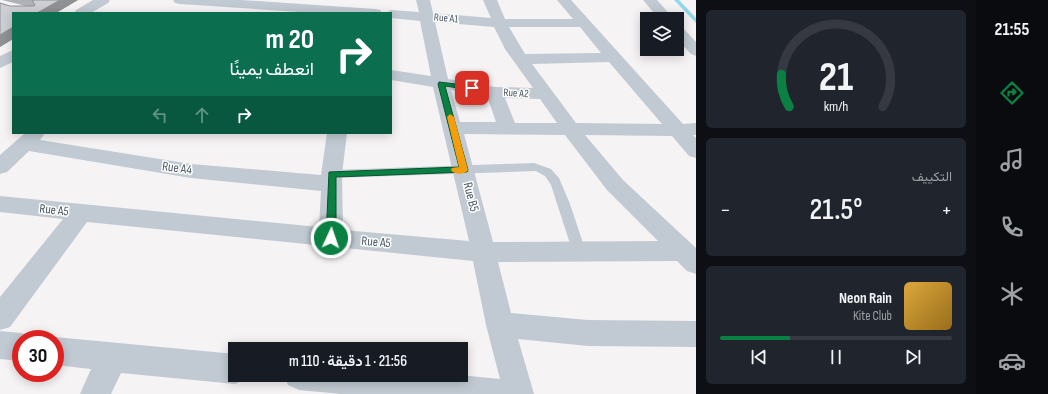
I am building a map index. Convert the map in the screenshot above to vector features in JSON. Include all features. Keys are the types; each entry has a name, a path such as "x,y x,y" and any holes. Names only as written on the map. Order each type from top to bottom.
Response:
{"street":[{"path":"83,12 103,0"},
{"path":"174,12 185,0 270,3 297,11 333,12"},
{"path":"490,0 508,40 570,128 615,186 689,258"},
{"path":"564,0 696,152"},
{"path":"650,0 661,12"},
{"name":"Rue A1","path":"392,14 425,8 501,23 583,22"},
{"name":"Rue B5","path":"425,8 441,84 464,170 500,325 519,394"},
{"path":"684,38 696,51"},
{"path":"520,59 613,57"},
{"name":"Rue A2","path":"392,75 495,92 546,94"},
{"path":"495,92 500,110 508,129"},
{"path":"453,128 696,129"},
{"path":"331,238 332,179 337,134"},
{"path":"0,167 30,139"},
{"name":"Rue A4","path":"30,139 192,171 332,179"},
{"name":"Rue A5","path":"0,204 484,252 579,252 689,258"},
{"path":"0,318 81,213"},
{"path":"500,325 588,332 696,334"},
{"path":"0,345 12,347"},
{"path":"64,352 228,368"},
{"path":"95,394 113,358"},
{"path":"344,382 382,388 498,394"}],"lane":[{"path":"332,179 464,170 534,167 544,169 552,177 579,252"}],"building":[{"path":"32,0 60,0 39,12 12,12 12,28 0,35 0,3 10,6 35,5"}],"waterway":[{"path":"676,0 696,21"}],"slow traffic":[{"path":"450,117 464,170 455,170"}],"route":[{"path":"331,238 332,174 464,170 441,84 472,88"}]}
